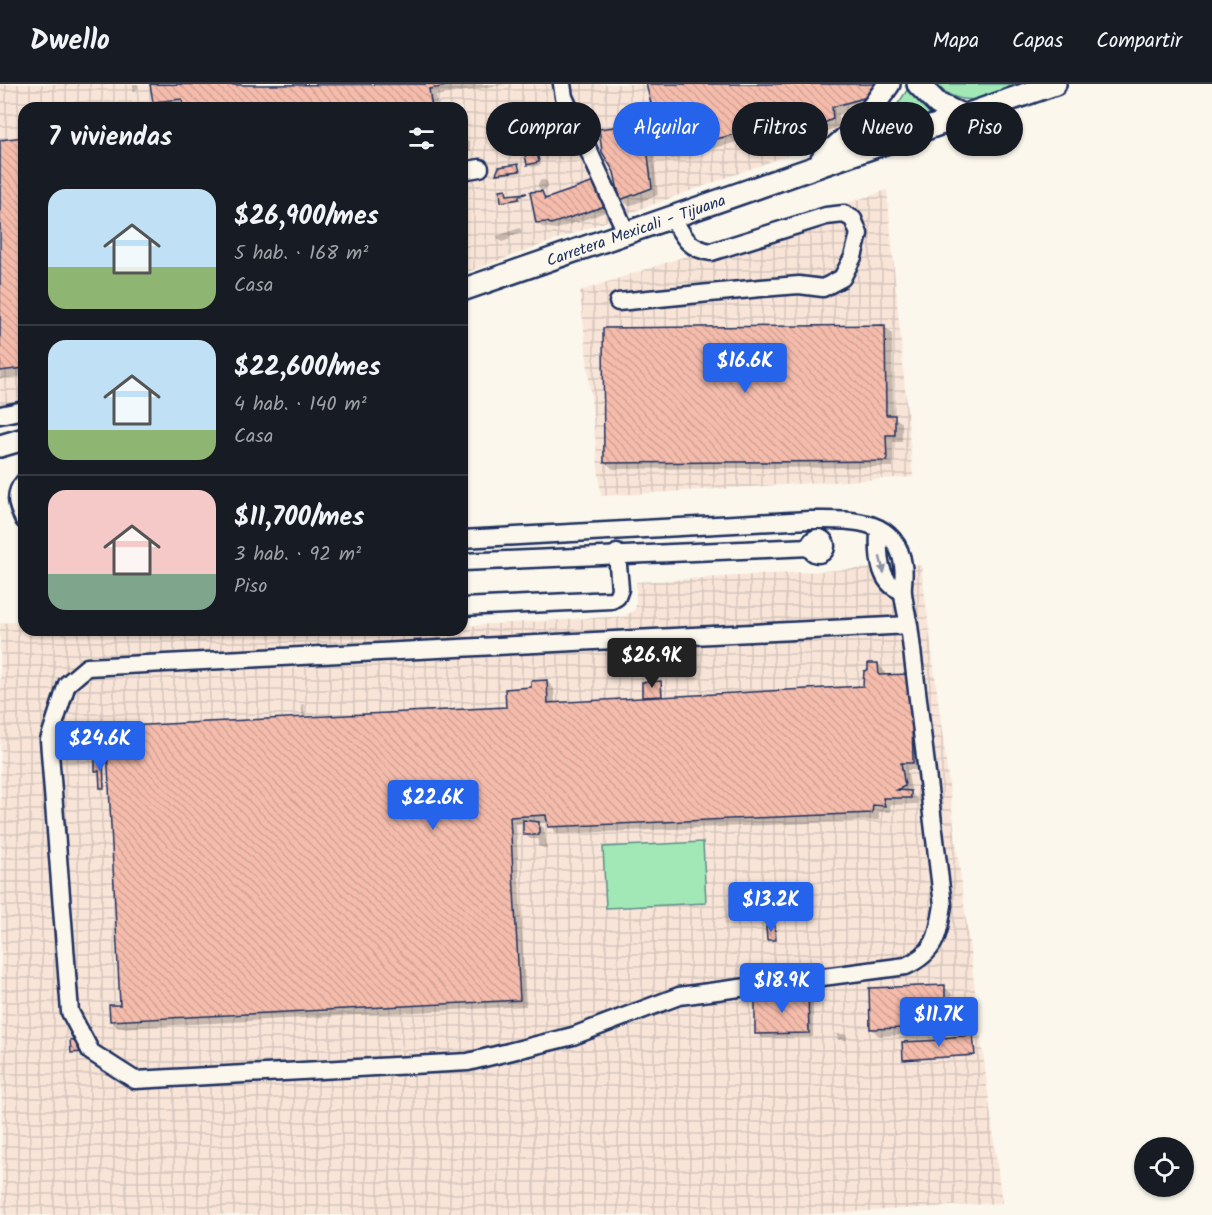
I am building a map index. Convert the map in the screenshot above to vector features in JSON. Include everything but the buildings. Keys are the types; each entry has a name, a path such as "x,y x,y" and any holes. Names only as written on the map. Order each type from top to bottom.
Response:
{"main road":[{"name":"Carretera Mexicali - Tijuana","path":"811,168 860,125 889,84"},
{"path":"918,84 938,104 946,108"},
{"name":"Carretera Mexicali - Tijuana","path":"1001,102 1055,84"},
{"name":"Carretera Mexicali - Tijuana","path":"468,288 946,121"},
{"path":"0,446 18,441"}],"lane":[{"path":"562,84 564,97 626,232"},
{"path":"468,170 480,168"},
{"path":"618,302 799,285 823,288 842,278 853,257 860,234 853,219 844,214 835,215 711,252 696,250 685,240 672,217"},
{"path":"0,416 18,412"},
{"path":"468,539 809,520 861,521 879,529 878,547 885,578 890,585 902,591 909,626 943,905 939,929 932,946 923,958 906,966 679,996 573,1036 468,1062 135,1080 91,1052 70,1012 49,740 68,684 87,667 909,626"},
{"path":"468,562 810,547"},
{"path":"468,607 612,600 617,597 620,589 617,554"}],"shaded area":[{"path":"0,84 874,84 860,102 840,102 840,125 828,136 828,102 732,102 732,156 786,156 468,272 468,102 18,102 18,422 0,423"},
{"path":"887,190 913,477 601,496 580,291"},
{"path":"921,565 1002,1203 804,1215 2,1215 0,623 18,622 18,636 468,636 468,626 624,616 634,611 636,582"}],"green space":[{"path":"937,84 1026,84 992,96 968,99 957,98 946,93"},
{"path":"910,86 927,102 899,102"},
{"path":"703,842 706,903 606,908 603,847"}]}
